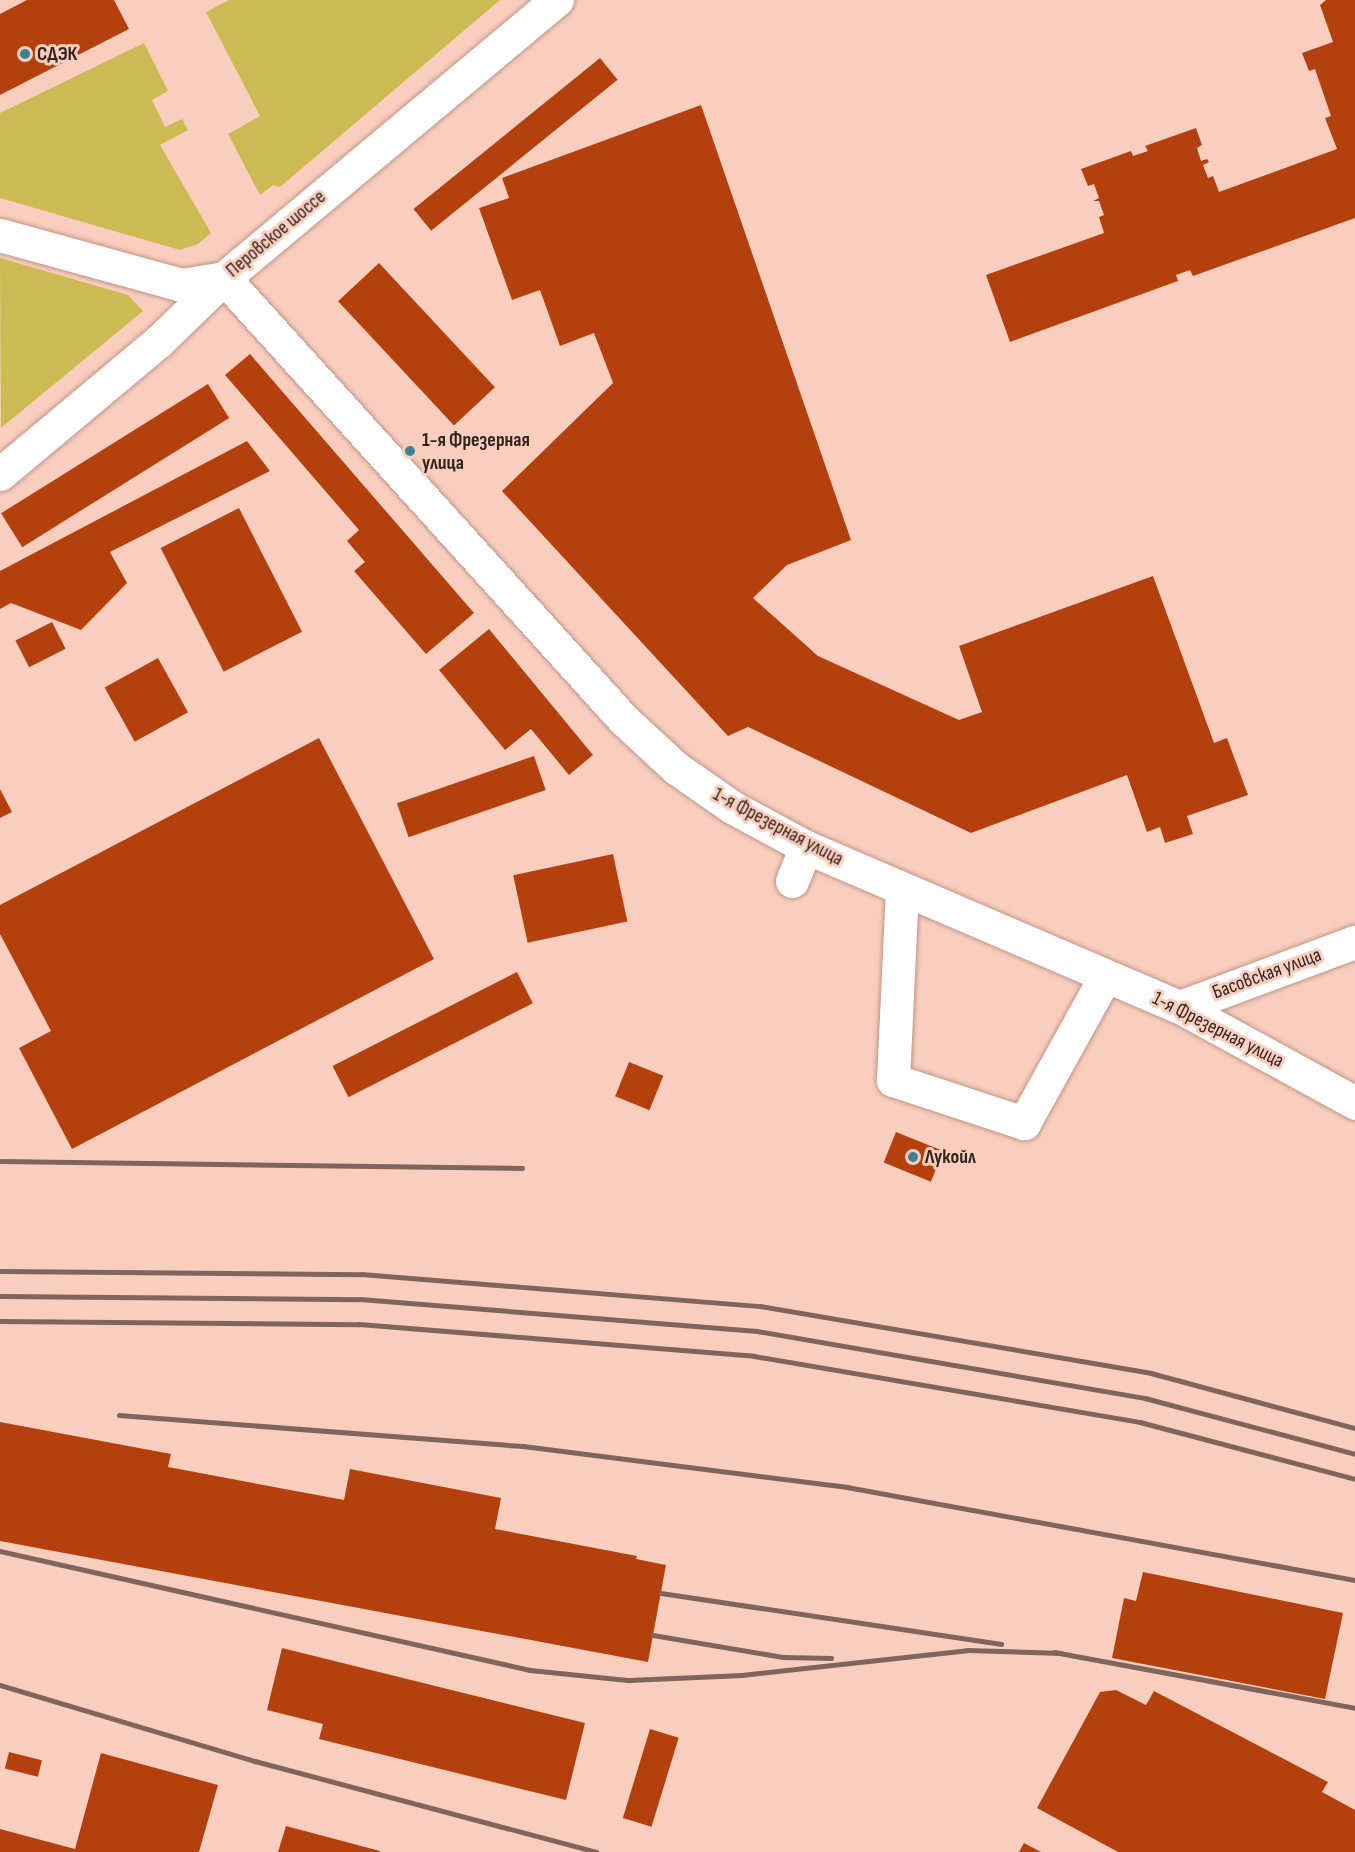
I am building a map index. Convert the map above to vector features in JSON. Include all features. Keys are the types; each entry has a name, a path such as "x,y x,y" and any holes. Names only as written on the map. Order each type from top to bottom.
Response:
{"street":[{"name":"Перовское шоссе","path":"0,474 159,341 224,278 557,0"},
{"path":"0,235 181,285 224,278"},
{"name":"1-я Фрезерная улица","path":"224,278 623,719 704,788 807,847 1105,977 1180,1007 1355,1102"},
{"path":"792,881 807,847"},
{"path":"902,889 893,1080 1024,1123 1105,977"},
{"name":"Басовская улица","path":"1180,1007 1355,942"}],"shaded area":[{"path":"229,0 500,0 280,187 273,185 260,195 228,134 260,116 206,12"},
{"path":"144,43 168,91 152,100 165,127 182,119 188,130 160,145 211,233 198,244 180,250 0,198 0,113"},
{"path":"0,258 128,295 143,311 1,428"}],"building":[{"path":"27,0 114,0 129,29 0,95 0,14"},
{"path":"1326,0 1355,0 1355,218 1193,276 1190,270 1176,275 1178,281 1010,342 986,275 1104,233 1099,217 1104,215 1099,201 1093,201 1099,198 1094,184 1088,186 1081,169 1131,151 1133,156 1148,151 1145,146 1196,128 1202,145 1197,148 1201,161 1207,159 1209,162 1203,165 1208,178 1213,176 1219,192 1337,149 1325,118 1331,116 1315,69 1309,71 1302,53 1333,42 1320,5"},
{"path":"600,58 618,80 431,231 413,209"},
{"path":"701,105 851,540 787,565 753,598 818,656 959,720 982,712 959,646 1153,576 1214,743 1227,738 1248,795 1187,816 1193,834 1165,843 1160,827 1147,832 1127,775 971,833 748,727 728,736 502,491 613,383 594,333 560,346 540,290 512,300 479,208 509,198 502,178"},
{"path":"379,263 495,387 454,426 338,301"},
{"path":"250,354 474,613 426,654 354,571 365,562 347,541 359,530 225,375"},
{"path":"208,384 229,418 22,547 1,513"},
{"path":"247,441 270,471 110,552 127,583 81,630 11,603 0,609 0,571"},
{"path":"239,508 302,632 224,672 161,548"},
{"path":"52,622 66,649 29,667 15,641"},
{"path":"489,629 593,755 569,775 531,729 505,750 439,670"},
{"path":"158,658 188,712 135,742 105,688"},
{"path":"319,738 434,959 72,1149 19,1048 51,1031 0,934 0,905"},
{"path":"534,756 546,790 409,837 397,803"},
{"path":"0,789 12,812 0,818"},
{"path":"613,854 627,921 528,943 513,875"},
{"path":"517,972 533,1003 348,1097 333,1066"},
{"path":"629,1062 663,1076 649,1110 615,1096"},
{"name":"Лукойл","path":"896,1132 943,1151 931,1182 884,1163"},
{"path":"0,1422 171,1454 168,1467 344,1500 350,1469 501,1498 495,1529 637,1556 636,1559 666,1565 648,1662 0,1541"},
{"path":"1143,1572 1343,1613 1325,1699 1112,1658 1124,1598 1136,1601"},
{"path":"282,1648 585,1723 566,1800 319,1739 323,1724 267,1710"},
{"path":"1116,1690 1146,1705 1154,1691 1328,1782 1322,1792 1355,1810 1355,1852 1118,1852 1037,1808 1100,1692"},
{"path":"650,1729 679,1738 651,1827 623,1818"},
{"path":"9,1752 42,1760 38,1777 5,1768"},
{"path":"101,1753 218,1785 199,1852 0,1852 0,1829 75,1849"},
{"path":"286,1826 380,1851 380,1852 278,1852"},
{"path":"1024,1843 1041,1852 1019,1852"}],"railway":[{"path":"0,1161 522,1168"},
{"path":"0,1271 361,1274 760,1306 1151,1373 1355,1428"},
{"path":"0,1296 360,1299 757,1331 1145,1398 1355,1454"},
{"path":"0,1321 359,1324 754,1356 1140,1422 1355,1479"},
{"path":"119,1415 523,1446 847,1487 1355,1580"},
{"path":"0,1551 530,1670 629,1680 742,1675 967,1650 1061,1653"},
{"path":"661,1593 1001,1644"},
{"path":"653,1635 783,1657 831,1658"},
{"path":"1054,1652 1355,1708"},
{"path":"0,1685 255,1761 596,1852"}],"place":[{"name":"СДЭК","path":"25,54"},
{"name":"1-я Фрезерная улица","path":"410,451"},
{"name":"Лукойл","path":"913,1157"}]}
